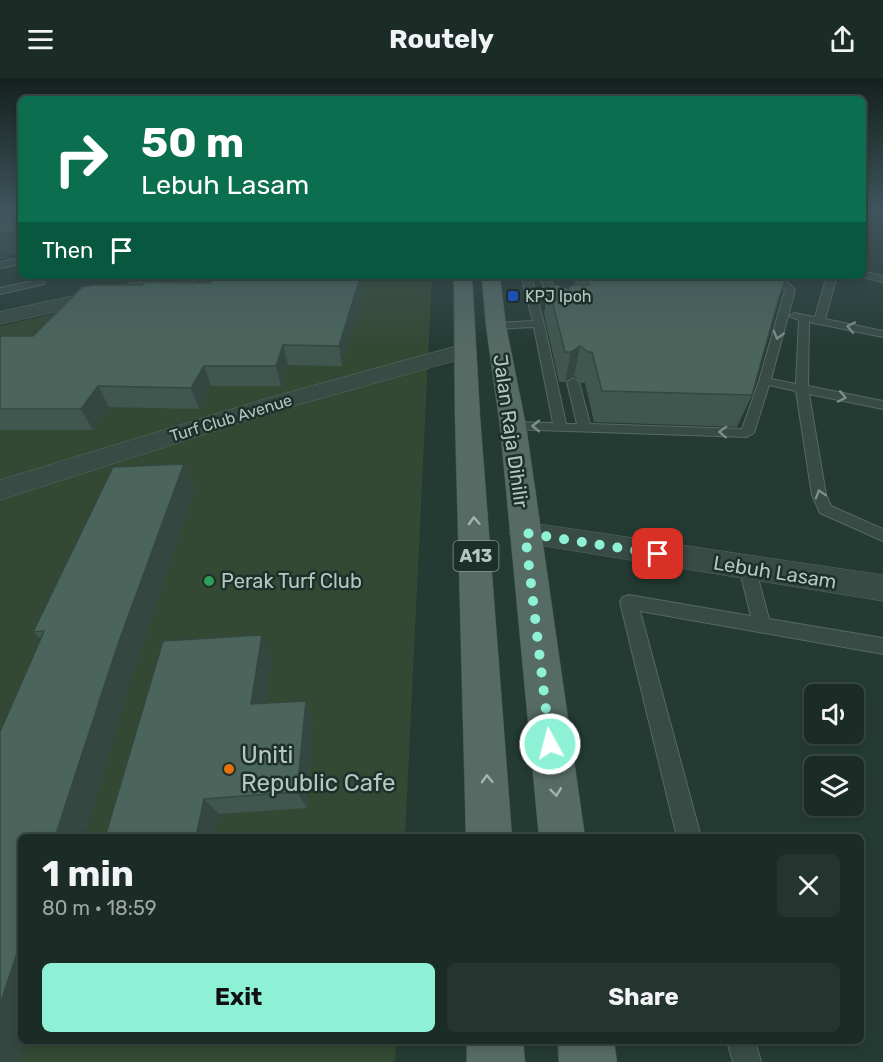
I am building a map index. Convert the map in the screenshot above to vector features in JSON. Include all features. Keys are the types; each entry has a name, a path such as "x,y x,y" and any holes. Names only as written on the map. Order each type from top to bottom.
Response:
{"main road":[{"name":"Jalan Raja Dihilir","path":"463,279 464,351 485,696 489,834"},
{"path":"463,318 472,279"},
{"name":"Jalan Raja Dihilir","path":"491,279 496,326 513,426 562,834"},
{"path":"495,1044 496,1062"},
{"path":"586,1044 588,1062"}],"street":[{"path":"0,318 153,280"},
{"name":"Turf Club Avenue","path":"0,490 274,404 464,351"},
{"name":"Lebuh Lasam","path":"525,533 883,588"}],"lane":[{"path":"0,265 18,262"},
{"path":"866,269 883,279"},
{"path":"0,291 41,282 42,279"},
{"path":"527,279 539,324 560,426"},
{"path":"545,279 560,314"},
{"path":"513,426 747,433 765,381 790,290 780,279"},
{"path":"819,321 831,279"},
{"path":"784,314 883,334"},
{"path":"804,318 802,388 819,495 825,508 883,534"},
{"path":"496,326 539,324"},
{"path":"765,381 883,405"},
{"path":"573,382 584,428"},
{"path":"747,567 762,625"},
{"path":"688,834 629,602 883,646"},
{"path":"742,1044 747,1062"}],"green space":[{"name":"Perak Turf Club","path":"210,279 432,279 405,834 18,834 18,1044 396,1044 395,1062 0,1062 0,326"}],"building":[{"path":"213,279 360,279 339,346 283,345 276,366 204,366 191,388 98,386 81,409 0,409 0,336 33,336 82,287 142,285 145,282 210,283"},
{"path":"587,279 786,279 752,395 602,391 592,352 580,346 571,352 565,352 548,285 568,289 572,285 589,285"},
{"path":"184,464 118,644 56,834 18,834 18,950 0,1005 0,732 44,631 33,632 113,467"},
{"path":"262,635 251,704 306,701 297,792 204,799 197,834 106,834 163,641"}],"place":[{"name":"KPJ Ipoh","path":"513,296"},
{"name":"Perak Turf Club","path":"209,581"},
{"name":"Uniti Republic Cafe","path":"229,769"}],"route":[{"path":"550,744 525,533 658,554"}]}
